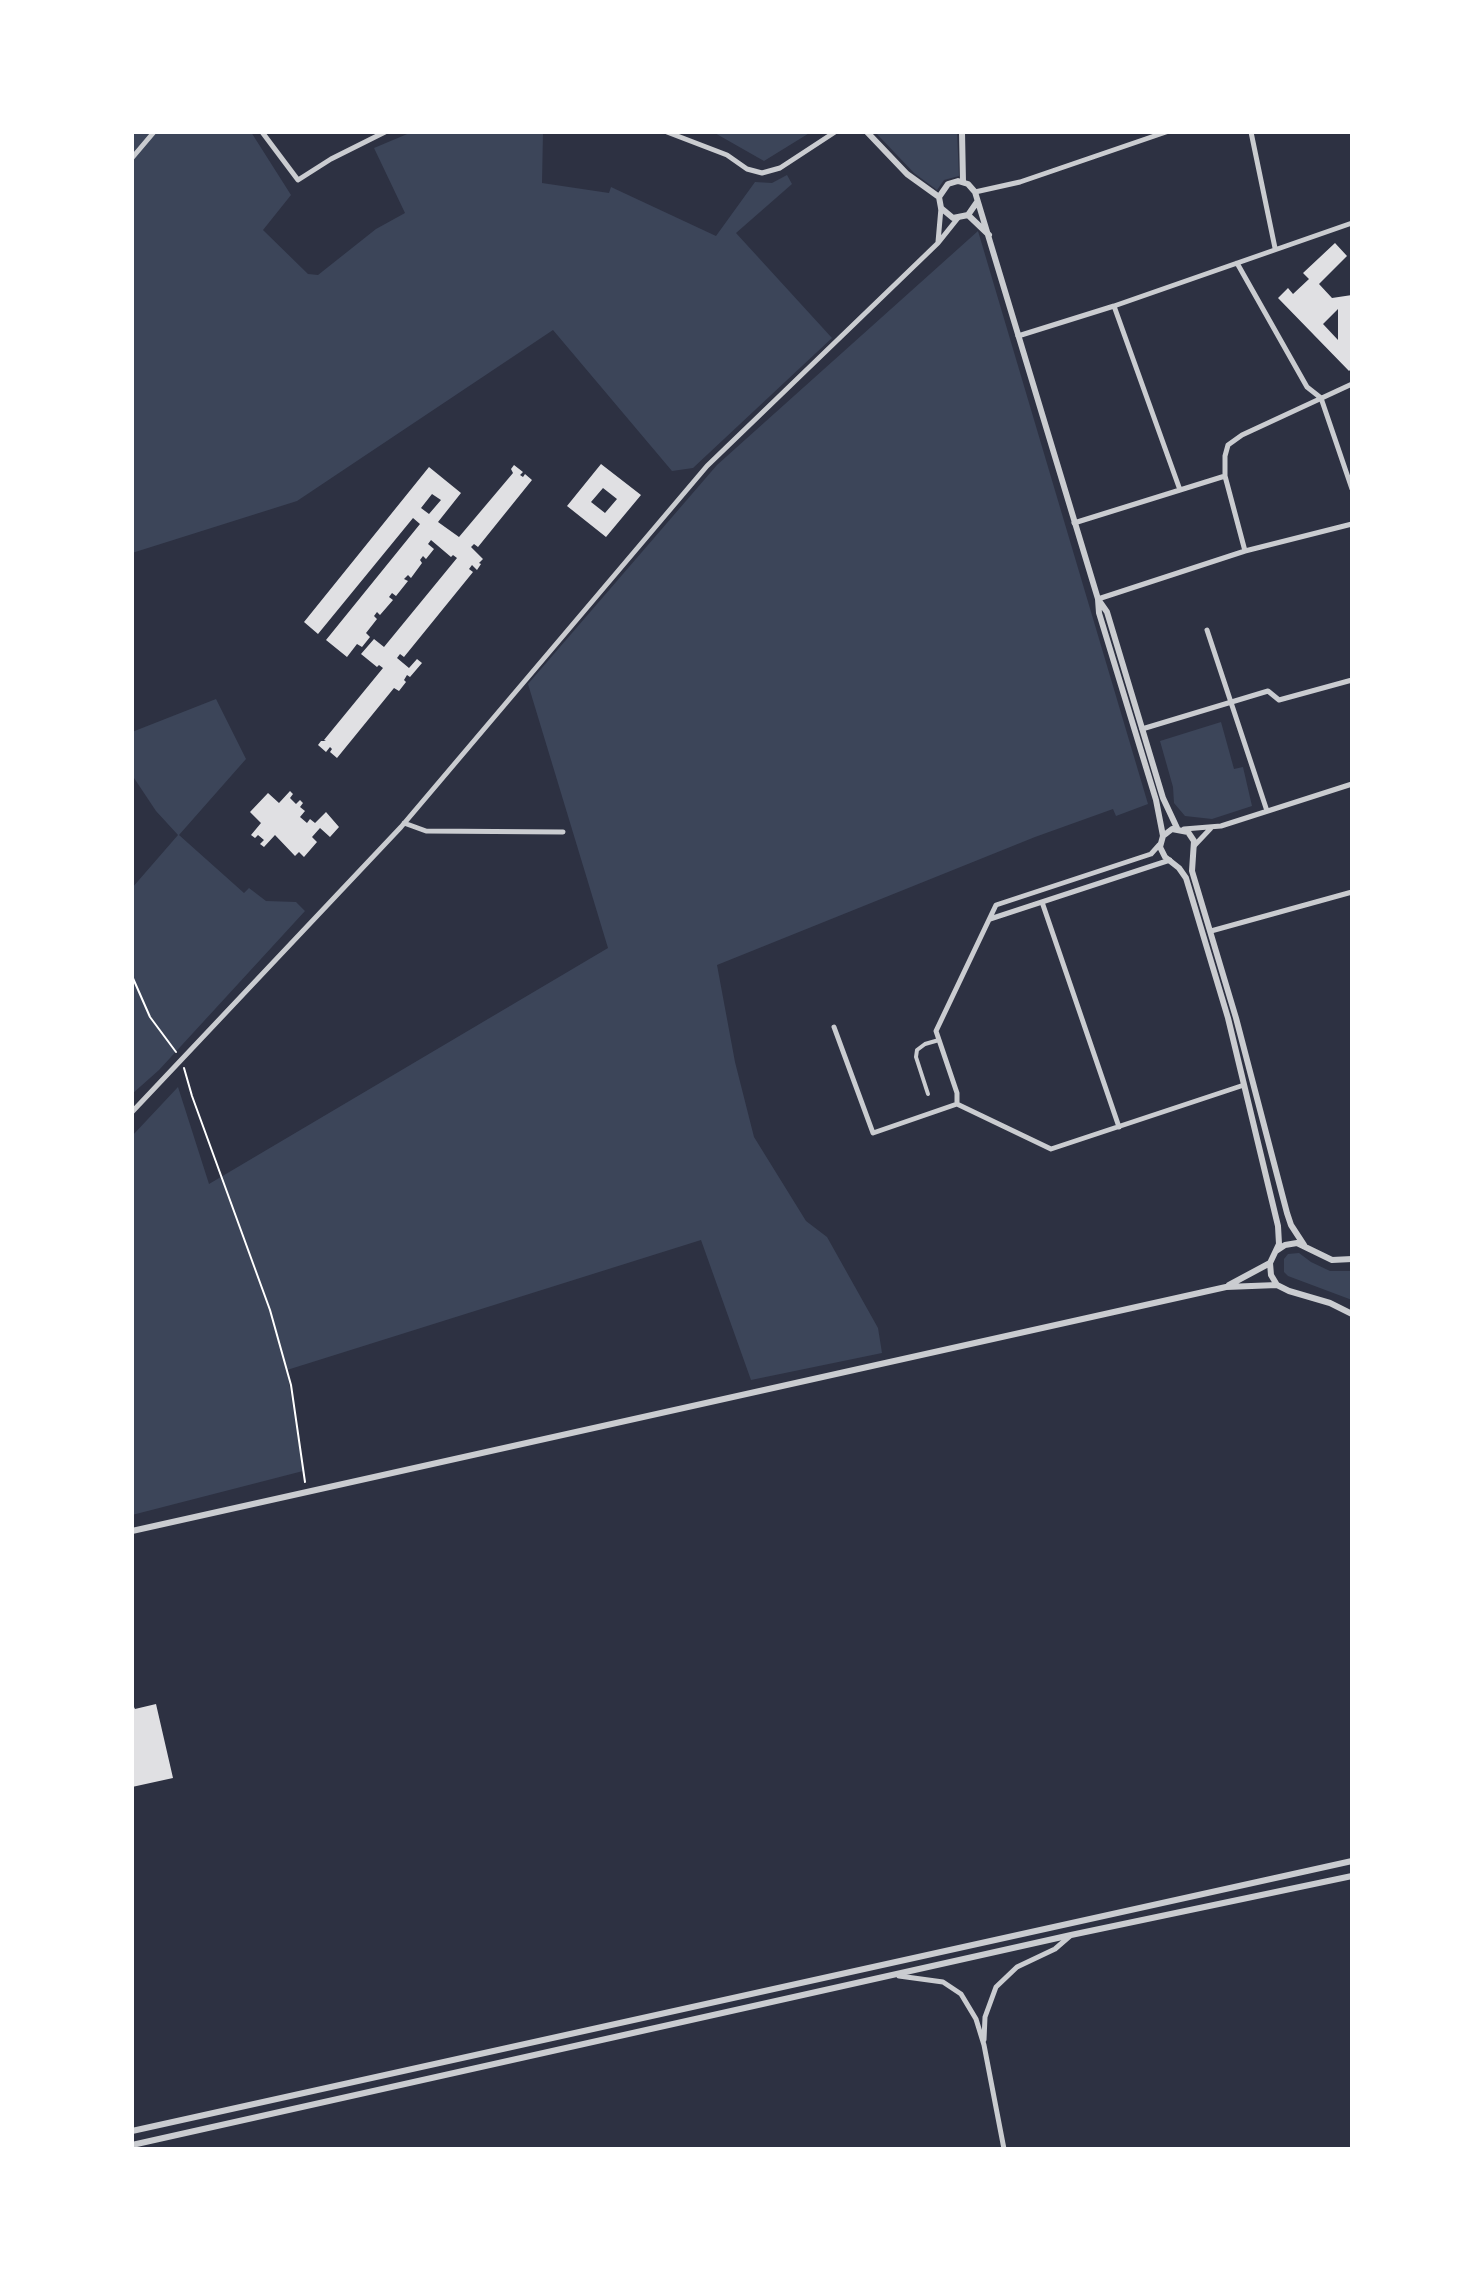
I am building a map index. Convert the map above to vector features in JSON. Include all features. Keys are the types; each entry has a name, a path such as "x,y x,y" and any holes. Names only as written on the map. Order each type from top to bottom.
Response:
{"street":[{"path":"132,158 154,132"},
{"path":"262,132 298,180 331,159 385,132"},
{"path":"667,132 727,155 747,169 762,173 780,168 835,132"},
{"path":"867,132 907,174 939,197 938,243"},
{"path":"962,132 963,182"},
{"path":"975,192 1020,182 1166,132"},
{"path":"1251,132 1275,248"},
{"path":"939,197 948,184 963,182 975,192 989,235 1156,800 1162,852 1186,878 1228,1018 1278,1226 1280,1238 1270,1263 1271,1275 1277,1285"},
{"path":"941,208 948,216 958,218 968,215 977,202"},
{"path":"968,215 989,235"},
{"path":"132,1112 404,823 707,466 938,243 958,218"},
{"path":"1018,336 1352,223"},
{"path":"1237,263 1307,387 1321,398 1352,489"},
{"path":"1114,306 1180,490"},
{"path":"1245,551 1225,476 1228,445 1242,435 1352,384"},
{"path":"1342,459 1352,458"},
{"path":"1074,523 1225,476"},
{"path":"1098,599 1245,551 1352,524"},
{"path":"1098,599 1107,612 1163,798 1180,828 1192,836 1192,871 1287,1213 1304,1245"},
{"path":"1207,630 1267,811"},
{"path":"1142,729 1268,691 1279,700 1352,680"},
{"path":"957,1104 957,1093 936,1031 996,905 1151,854 1167,831 1212,828 1352,784"},
{"path":"404,823 426,831 563,832"},
{"path":"989,919 1170,860 1185,859 1212,828"},
{"path":"1211,931 1352,892"},
{"path":"1042,902 1119,1127"},
{"path":"834,1027 873,1133 957,1104 1051,1149 1244,1085"},
{"path":"928,1094 916,1057 917,1050 939,1040"},
{"path":"1276,1251 1291,1243 1304,1245 1332,1260 1352,1259"},
{"path":"1226,1287 1270,1263"},
{"path":"132,1531 1226,1287 1277,1285 1352,1314"},
{"path":"132,2131 1352,1861"},
{"path":"132,2145 899,1976 1071,1935 1352,1876"},
{"path":"984,2045 985,2017 996,1987 1017,1967 1055,1949 1071,1935"},
{"path":"899,1976 943,1982 961,1994 976,2019 984,2045 1004,2149"}],"path":[{"path":"132,976 150,1017 182,1059 192,1096 274,1324 291,1385 307,1491"}],"shaded area":[{"path":"132,132 251,132 291,195 263,230 308,274 318,275 376,229 405,213 374,148 412,132 543,132 542,183 609,193 611,187 716,236 755,182 772,183 787,175 792,184 736,233 832,338 693,468 672,471 553,330 297,501 132,553"},
{"path":"713,132 811,132 764,161"},
{"path":"875,132 957,132 959,176 944,180 937,190 914,173"},
{"path":"978,231 1148,804 1116,816 1113,809 1035,837 717,965 735,1062 754,1137 806,1221 827,1237 878,1328 882,1353 751,1380 701,1240 287,1370 303,1471 132,1515 132,1136 178,1087 209,1184 608,948 528,684 717,465"},
{"path":"216,699 246,759 179,835 244,893 249,888 266,901 296,902 305,911 159,1070 132,1094 132,888 178,835 156,811 132,775 132,732"},
{"path":"1221,722 1234,769 1243,767 1252,806 1212,819 1185,816 1174,803 1173,787 1160,741"},
{"path":"1299,1253 1330,1271 1352,1271 1352,1300 1288,1276 1284,1272 1284,1259 1288,1254"}],"building":[{"path":"1335,243 1347,256 1319,284 1332,298 1352,295 1352,368 1349,371 1278,298 1288,288 1293,294 1309,279 1303,273","holes":["1338,309 1338,340 1323,324"]},
{"path":"601,464 641,495 606,537 567,506","holes":["603,488 617,499 605,513 591,502"]},
{"path":"514,465 523,472 520,475 523,477 525,474 532,480 478,547 474,544 471,547 483,559 477,570 472,565 469,569 473,572 404,657 400,654 397,658 409,668 417,659 422,663 410,677 407,675 399,691 394,688 337,758 330,752 330,747 326,752 318,745 326,741 383,668 361,654 374,639 384,647 457,558 451,557 431,540 428,544 434,549 426,559 423,556 420,560 422,563 411,578 408,575 404,579 408,581 396,596 392,593 389,597 393,600 380,615 377,612 374,616 377,619 366,633 370,637 362,647 357,644 347,657 326,640 420,524 413,518 318,634 304,622 429,467 461,493 438,522 459,537 513,473 511,469","holes":["432,494 441,500 429,514 421,508"]},
{"path":"290,791 293,794 290,798 296,804 300,800 303,803 300,807 305,811 300,817 307,823 310,819 315,823 326,812 339,827 330,837 320,828 312,837 317,842 304,857 299,852 295,856 275,835 264,847 260,844 264,840 258,835 255,838 251,835 261,823 250,812 268,793 279,803"},
{"path":"132,1703 135,1709 156,1704 173,1778 132,1787"}]}
